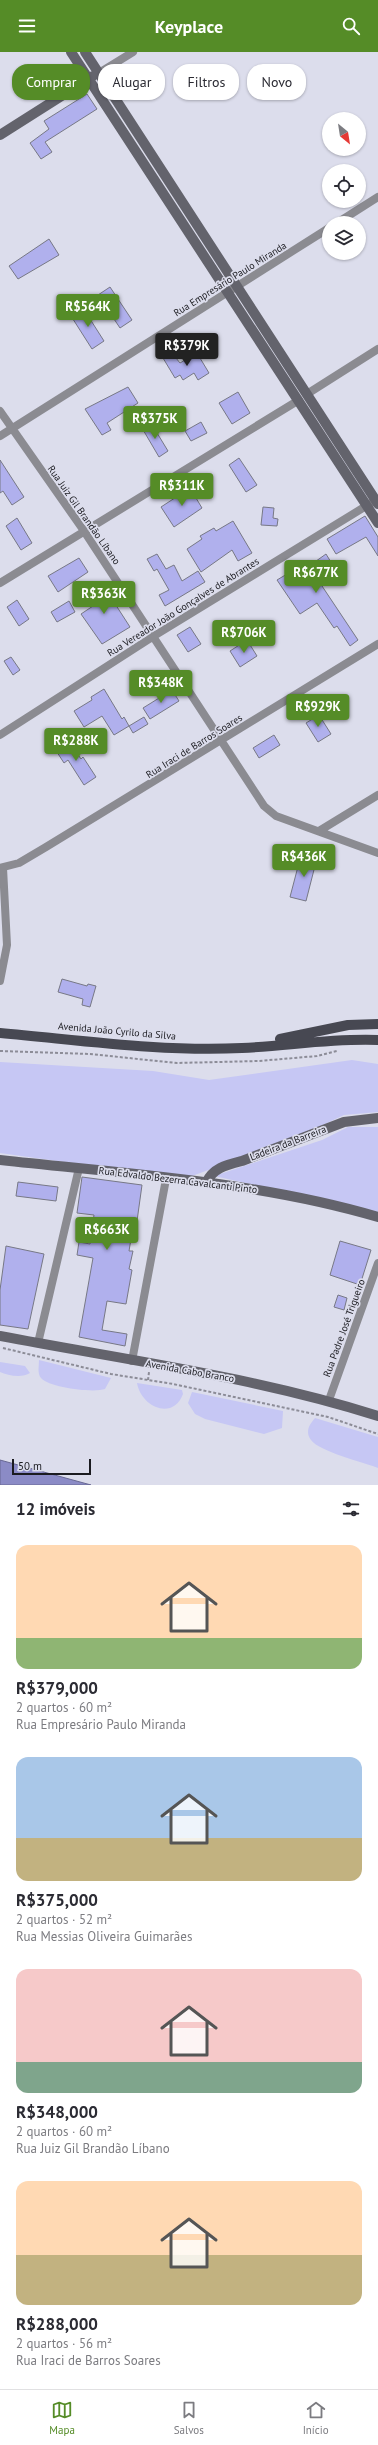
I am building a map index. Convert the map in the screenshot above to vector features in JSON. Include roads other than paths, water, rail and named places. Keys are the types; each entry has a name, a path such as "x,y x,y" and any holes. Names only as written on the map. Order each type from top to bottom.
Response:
{"main road":[{"path":"71,52 79,64"},
{"path":"86,52 98,71"},
{"path":"90,81 227,292 377,501"},
{"path":"0,135 56,100"},
{"path":"117,100 238,285 378,523"},
{"name":"Avenida João Cyrilo da Silva","path":"231,1048 329,1028 362,1024 378,1024"},
{"name":"Avenida João Cyrilo da Silva","path":"0,1033 164,1048 231,1048 332,1039 378,1040"},
{"name":"Ladeira da Barreira","path":"206,1183 211,1173 225,1165 249,1159 344,1122 378,1118"},
{"name":"Rua Edvaldo Bezerra Cavalcanti Pinto","path":"0,1160 250,1188 346,1208 378,1217"},
{"name":"Avenida Cabo Branco","path":"0,1336 242,1380 329,1400 378,1416"}],"street":[{"path":"114,64 133,52"},
{"path":"348,216 378,197"},
{"name":"Rua Empresário Paulo Miranda","path":"0,436 322,232"},
{"path":"0,583 303,397 378,349"},
{"name":"Rua Juiz Gil Brandão Líbano","path":"0,412 84,531 269,811 319,831"},
{"name":"Rua Vereador João Gonçalves de Abrantes","path":"0,735 154,636 377,501"},
{"name":"Rua Iraci de Barros Soares","path":"2,868 19,863 378,644"},
{"path":"319,831 378,795"},
{"path":"319,831 378,853"},
{"path":"0,981 7,945 2,868"},
{"path":"38,1343 79,1168"},
{"path":"132,1361 166,1179"},
{"name":"Rua Padre José Trigueiro","path":"329,1400 378,1263"}]}
